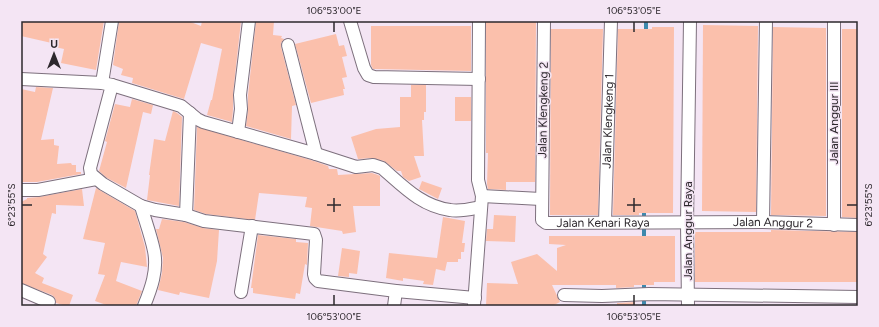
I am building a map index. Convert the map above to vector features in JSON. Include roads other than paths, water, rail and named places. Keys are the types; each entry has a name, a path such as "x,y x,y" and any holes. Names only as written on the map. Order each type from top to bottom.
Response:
{"street":[{"path":"112,21 107,84 90,162 91,174 96,179 141,206 155,210 186,215 204,222 252,226 314,234 316,240 314,274 318,281 474,302 482,202 478,180 479,21"},
{"path":"238,132 241,109 240,94 249,21"},
{"path":"350,21 364,68 368,75 374,77 479,79"},
{"name":"Jalan Klengkeng 2","path":"541,199 544,21"},
{"name":"Jalan Klengkeng 1","path":"605,222 611,21"},
{"name":"Jalan Anggur Raya","path":"690,21 687,223 688,300 858,297"},
{"path":"763,222 766,21"},
{"name":"Jalan Anggur III","path":"834,21 834,224"},
{"path":"288,45 316,154"},
{"path":"21,79 107,84 174,103 181,106 203,122 350,165 373,165 382,168 414,196 423,202 436,207 451,210 464,210 482,202 541,199"},
{"path":"186,215 190,113"},
{"path":"21,190 38,190 96,179"},
{"name":"Jalan Kenari Raya","path":"541,199 541,216 542,220 546,223 687,223"},
{"path":"141,206 154,251 155,263 152,284 144,306"},
{"name":"Jalan Anggur 2","path":"687,223 763,222 858,225"},
{"path":"241,292 252,226"},
{"path":"21,290 49,302"},
{"path":"394,306 396,291"},
{"path":"566,295 602,301 644,294 688,300"}],"waterway":[{"path":"646,21 646,34"},
{"path":"644,208 644,240"},
{"path":"644,280 644,306"}]}
